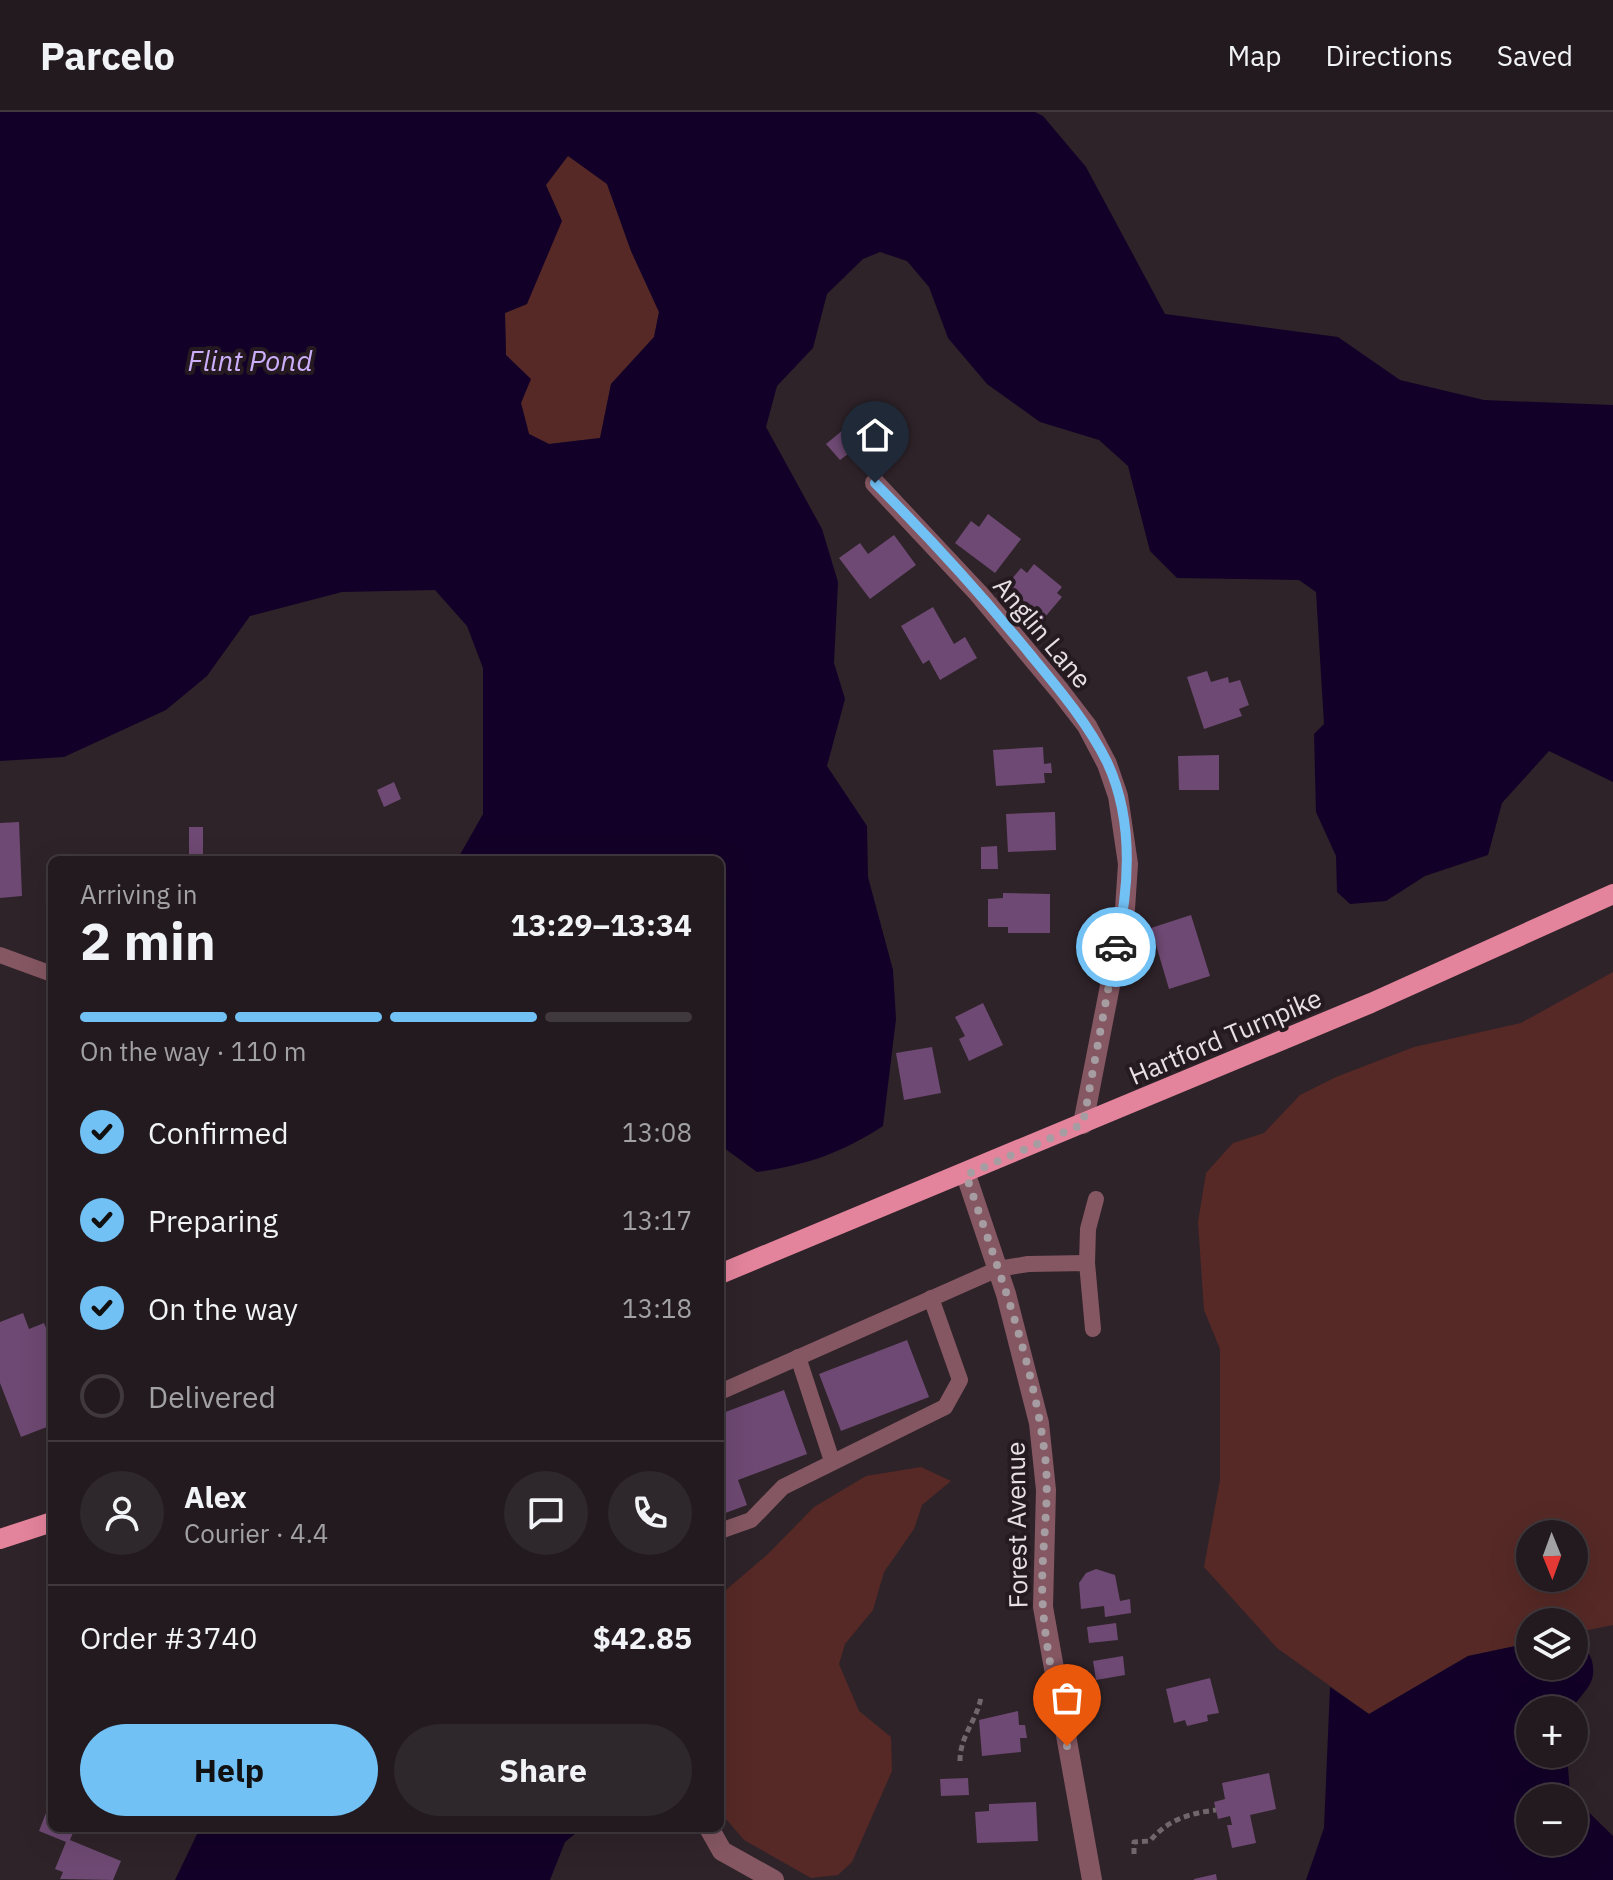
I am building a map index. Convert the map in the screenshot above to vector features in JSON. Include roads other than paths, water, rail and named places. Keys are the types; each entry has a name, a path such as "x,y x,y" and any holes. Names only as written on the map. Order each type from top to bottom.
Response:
{"main road":[{"name":"Hartford Turnpike","path":"724,1272 966,1175 1371,1003 1613,894"},
{"path":"0,1539 48,1523"}],"street":[{"name":"Anglin Lane","path":"875,483 979,594 1060,691 1087,726 1107,764 1118,796 1128,864 1125,909 1083,1124"},
{"name":"Forest Avenue","path":"966,1175 1023,1354 1045,1458 1043,1607 1092,1880"},
{"path":"711,1832 722,1851 774,1880"}],"lane":[{"path":"0,955 48,973"},
{"path":"1093,1329 1087,1263 1088,1229 1096,1199"},
{"path":"724,1390 998,1269 1028,1264 1087,1263"},
{"path":"724,1530 751,1520 783,1487 945,1407 960,1380 931,1298"},
{"path":"798,1357 832,1461"}],"water":[{"name":"Flint Pond","path":"0,112 1035,112 1043,116 1086,167 1165,314 1338,337 1400,380 1484,400 1613,405 1613,782 1549,751 1502,803 1488,855 1425,876 1386,901 1350,904 1337,892 1336,856 1316,812 1314,734 1324,724 1316,592 1299,580 1177,578 1150,551 1128,466 1099,440 1040,422 987,384 948,338 929,287 907,261 880,252 863,259 827,294 813,348 777,386 766,427 822,529 838,582 834,663 845,699 827,766 867,826 868,877 893,970 896,1019 883,1126 837,1151 791,1166 757,1172 724,1148 724,856 459,856 483,814 483,668 467,626 435,590 342,592 250,616 207,676 166,710 64,757 0,761","holes":["568,156 607,184 631,251 659,312 654,337 611,384 600,438 549,444 529,434 521,403 531,379 506,355 505,313 527,304 562,221 546,185"]},
{"path":"1516,1646 1516,1680 1588,1680 1589,1653 1593,1665 1592,1678 1581,1696 1516,1696 1516,1768 1568,1768 1569,1784 1516,1784 1516,1856 1588,1856 1588,1812 1613,1836 1613,1880 1306,1880 1324,1828 1330,1687 1369,1714 1468,1656"},
{"path":"198,1832 577,1832 565,1842 550,1880 175,1880"}]}
